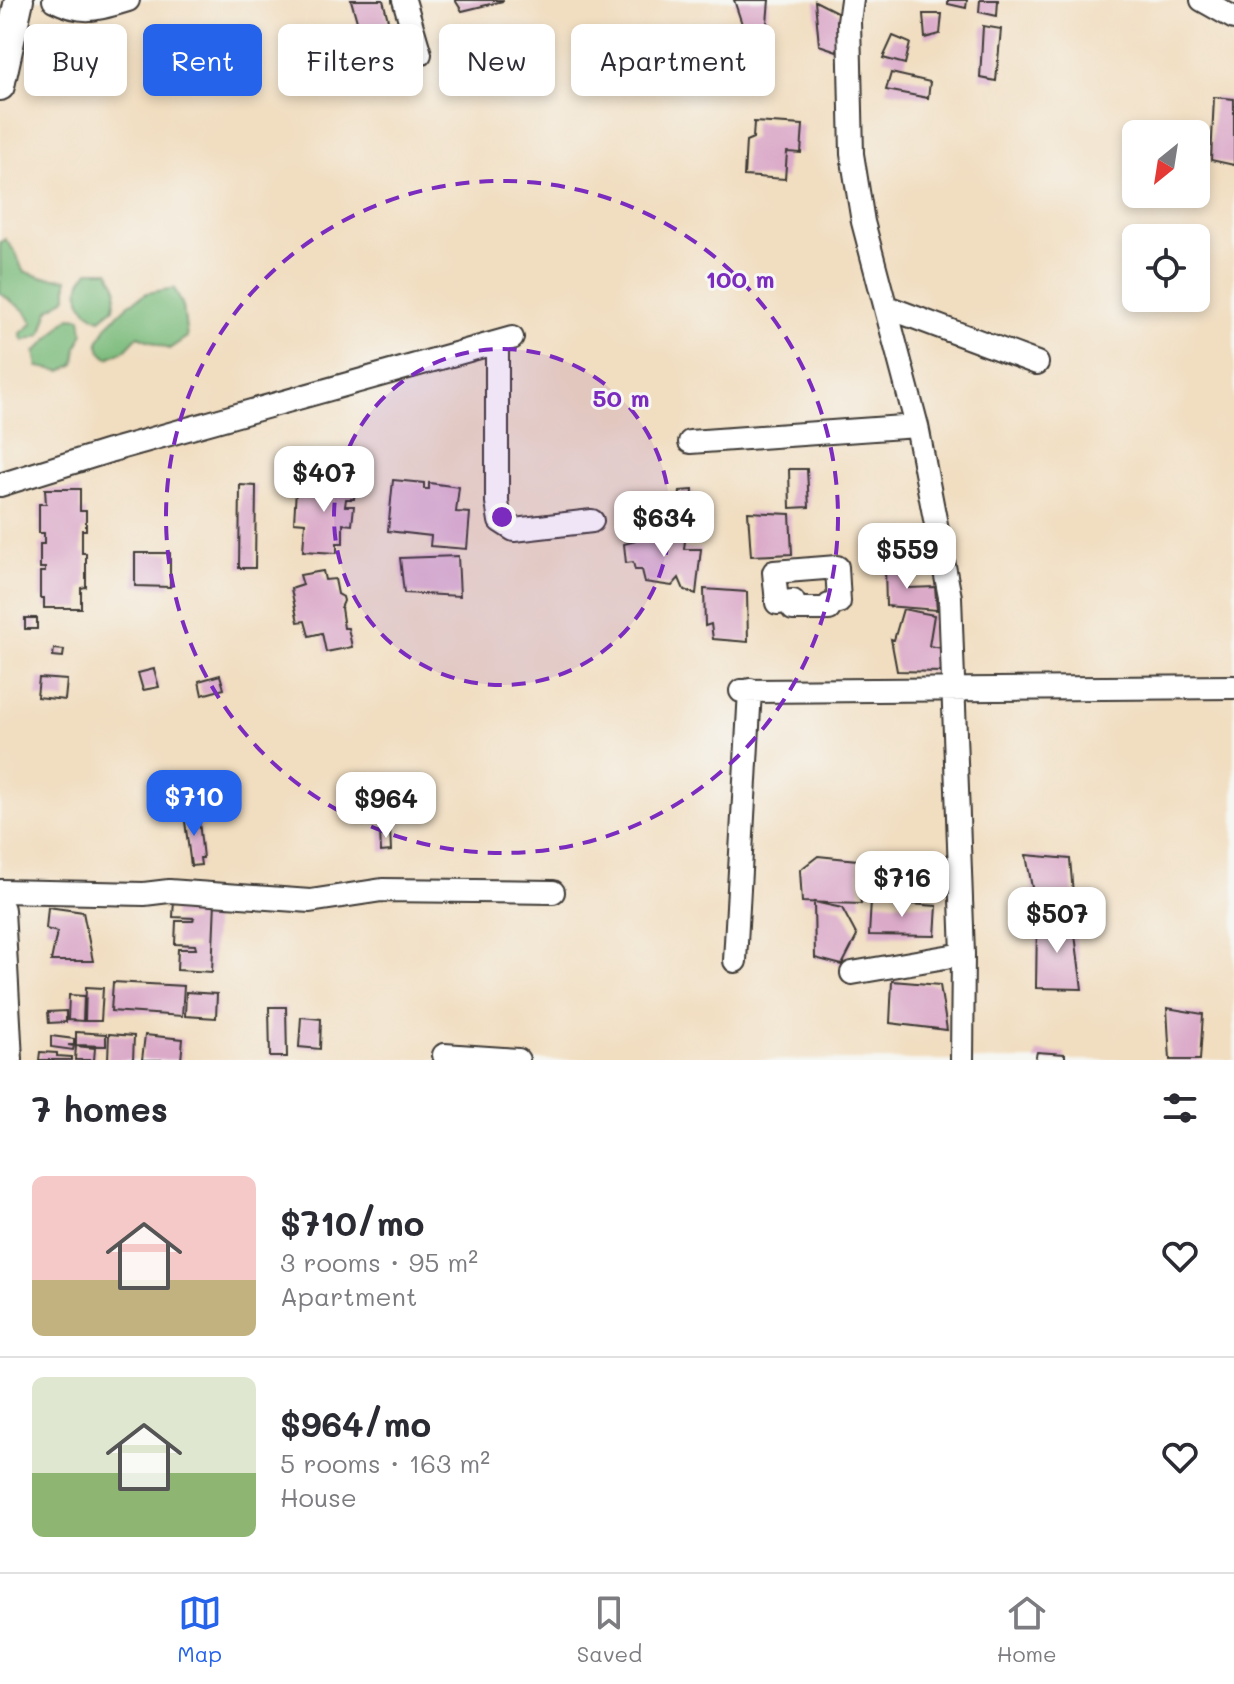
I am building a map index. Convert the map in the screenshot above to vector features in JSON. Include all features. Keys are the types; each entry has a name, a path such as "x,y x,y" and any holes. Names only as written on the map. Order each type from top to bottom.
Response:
{"street":[{"path":"0,86 19,0"},
{"path":"54,0 82,10 128,0"},
{"path":"404,0 411,24"},
{"path":"852,0 849,21 852,154 863,222 917,426 950,597 963,954 962,1060"},
{"path":"1202,0 1234,18"},
{"path":"887,307 1037,363"},
{"path":"0,485 124,447 505,341 497,502 500,521 514,530 592,521"},
{"path":"690,442 917,426"},
{"path":"735,961 746,690 1234,687"},
{"path":"0,891 144,894 169,891 310,901 382,890 553,892"},
{"path":"0,910 8,1060"},
{"path":"852,973 963,954"},
{"path":"444,1055 518,1060"}],"green space":[{"path":"5,239 16,253 23,271 41,277 67,279 67,297 49,310 41,335 23,341 20,334 33,323 25,311 0,293 0,243"},
{"path":"89,271 109,271 117,288 114,308 100,319 90,313 80,300 79,288"},
{"path":"174,288 183,306 187,337 169,349 138,336 125,350 108,358 101,352 98,342 107,325 128,305 147,293"},
{"path":"70,317 81,318 83,333 75,364 62,371 38,367 35,352"}],"building":[{"path":"351,0 383,0 389,24 358,24"},
{"path":"455,0 503,0 503,1 462,11"},
{"path":"734,0 769,0 767,24 742,24"},
{"path":"948,0 967,0 966,8 948,4"},
{"path":"980,0 998,0 997,16 979,12"},
{"path":"815,1 841,14 840,52 819,45"},
{"path":"923,14 942,14 940,34 925,38"},
{"path":"983,26 1001,29 996,81 980,78"},
{"path":"893,36 910,43 905,64 883,58"},
{"path":"891,73 930,82 928,98 886,90"},
{"path":"1214,97 1234,99 1234,165 1211,160"},
{"path":"754,122 803,125 801,153 787,152 785,179 744,176 746,141 753,138"},
{"path":"789,469 807,469 809,507 790,508"},
{"path":"305,480 355,483 354,499 346,499 345,506 354,506 352,525 343,524 343,543 337,543 337,553 303,551 305,523 294,522 296,489 305,490"},
{"path":"393,480 424,483 424,489 429,489 429,483 459,487 456,512 470,513 467,549 430,546 431,536 388,531"},
{"path":"240,485 256,486 255,568 239,568"},
{"path":"45,489 80,489 80,511 86,511 82,553 86,553 86,587 81,588 81,608 44,608 44,598 40,598 40,572 45,572 45,568 40,568 40,544 44,544 44,533 39,533 39,504 46,504"},
{"path":"693,490 692,508 679,507 680,491"},
{"path":"748,512 790,514 792,554 751,556"},
{"path":"630,530 686,533 684,549 701,549 696,594 684,590 679,578 672,586 645,582 642,570 635,570 633,562 626,563 624,544 635,541"},
{"path":"135,553 170,553 170,587 135,586"},
{"path":"458,556 460,596 404,593 400,558"},
{"path":"907,564 908,588 935,587 937,610 886,606 885,567"},
{"path":"323,571 325,580 335,579 338,594 343,597 344,628 348,628 352,647 326,652 322,633 309,636 305,621 298,622 291,589 303,585 300,575"},
{"path":"704,589 747,592 748,642 713,639 711,624 705,626"},
{"path":"903,609 934,615 929,646 942,648 945,678 942,672 897,671 891,639 894,640"},
{"path":"25,618 37,618 37,629 25,629"},
{"path":"54,649 64,650 63,657 53,656"},
{"path":"154,669 159,687 143,690 138,673"},
{"path":"220,675 224,689 202,695 199,681"},
{"path":"39,678 67,680 65,700 37,697"},
{"path":"198,812 203,858 200,858 201,865 191,866 184,814"},
{"path":"390,829 391,851 381,852 380,830"},
{"path":"1026,855 1070,859 1074,905 1035,904"},
{"path":"818,856 857,860 861,904 802,902 800,870"},
{"path":"174,899 215,901 212,972 177,970 178,949 196,949 195,945 175,944 176,921 193,921 194,918 173,917"},
{"path":"871,901 937,906 935,936 869,935"},
{"path":"814,902 842,908 857,936 842,965 815,958"},
{"path":"48,907 83,912 93,961 51,961 57,932 46,929"},
{"path":"1073,919 1082,989 1036,988 1037,920"},
{"path":"892,981 940,985 947,1030 890,1023"},
{"path":"113,982 184,986 182,1016 111,1011"},
{"path":"86,987 103,988 101,1021 85,1021"},
{"path":"186,992 217,994 216,1018 185,1016"},
{"path":"69,995 84,996 83,1021 68,1020"},
{"path":"269,1007 286,1007 287,1057 270,1057"},
{"path":"1167,1008 1203,1014 1200,1060 1170,1060"},
{"path":"66,1011 66,1022 49,1023 48,1012"},
{"path":"301,1017 321,1019 320,1049 299,1047"},
{"path":"76,1032 106,1034 106,1046 76,1045"},
{"path":"109,1034 134,1036 133,1060 108,1060"},
{"path":"145,1035 183,1039 181,1060 142,1060"},
{"path":"51,1036 74,1039 74,1045 68,1045 74,1046 73,1050 51,1047"},
{"path":"76,1046 95,1048 94,1060 75,1060"},
{"path":"40,1052 57,1053 57,1056 71,1057 71,1060 39,1060"},
{"path":"1037,1052 1065,1054 1065,1060 1035,1060"}]}
